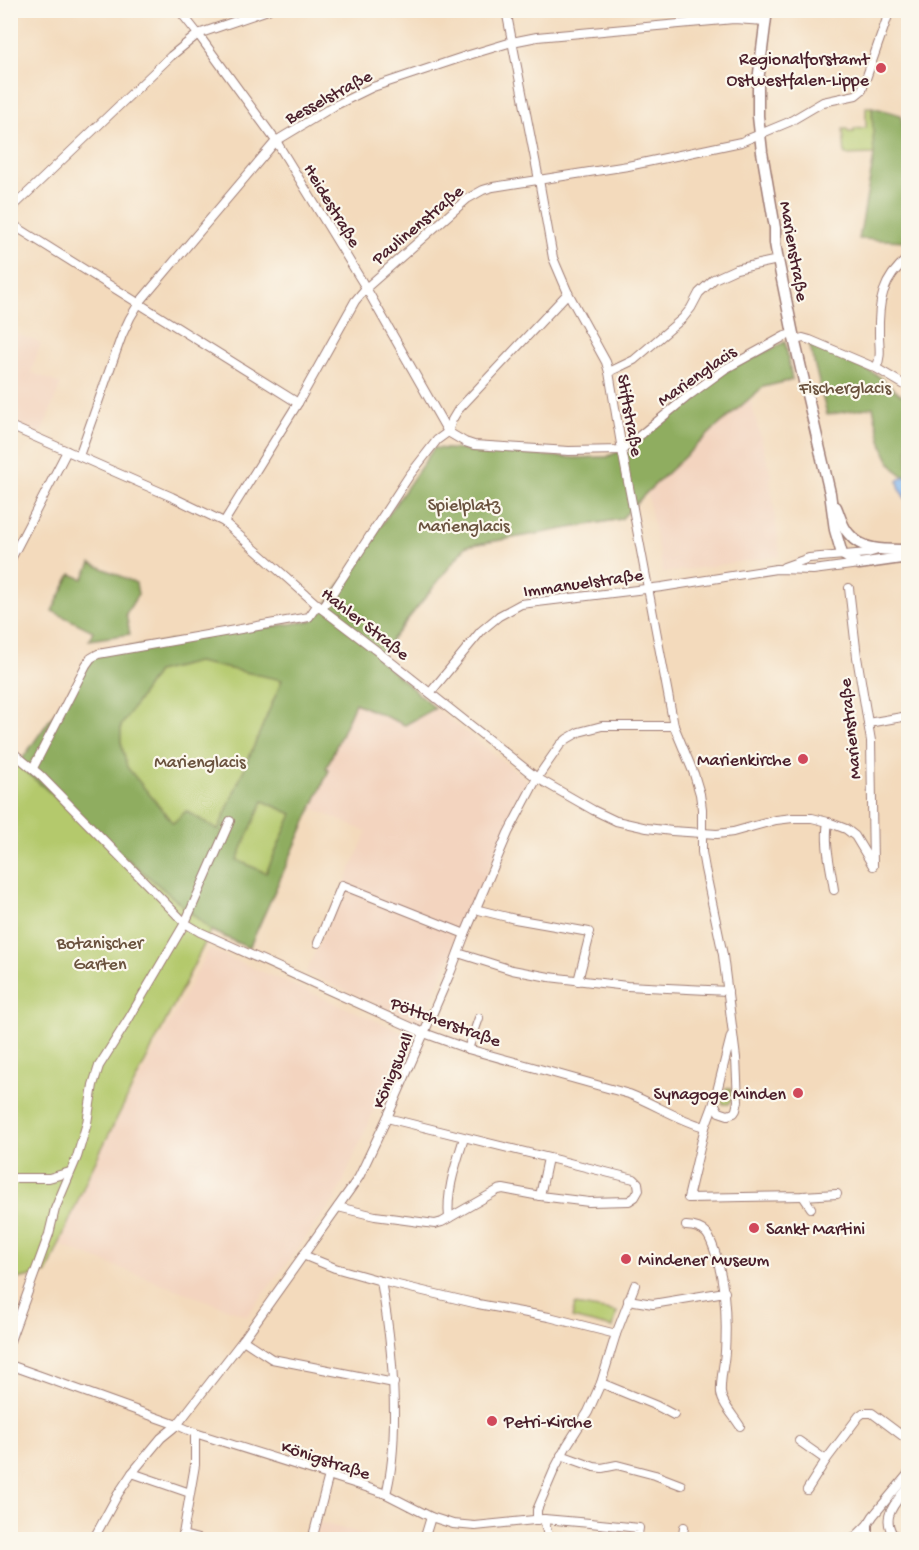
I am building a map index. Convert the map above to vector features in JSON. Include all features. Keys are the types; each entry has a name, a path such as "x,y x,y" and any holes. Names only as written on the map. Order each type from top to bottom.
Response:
{"street":[{"name":"Heidestraße","path":"179,10 276,141 366,288 448,432"},
{"path":"10,210 171,56 198,34 268,10"},
{"name":"Stiftstraße","path":"506,10 553,258 568,293 606,362 609,372 674,726 700,794 702,852 723,955 738,1085 738,1101 734,1113 728,1115 719,1112 714,1103"},
{"name":"Paulinenstraße","path":"224,522 298,403 355,301 366,288 467,199 493,187 628,166 741,142 789,122 823,102 848,98 860,93 890,10"},
{"name":"Besselstraße","path":"79,456 122,335 139,303 276,141 334,106 373,87 512,42 564,34 766,16"},
{"name":"Marienstraße","path":"766,16 758,81 760,135 775,228 775,243 794,337 831,493 835,530 842,554"},
{"path":"10,223 298,403"},
{"path":"876,368 880,355 879,324 883,292 889,277 909,258"},
{"path":"609,372 634,360 683,318 699,293 714,279 736,268 778,260"},
{"path":"33,768 86,665 98,654 309,617 320,607 416,466 437,440 448,432 458,410 568,293"},
{"name":"Marienglacis","path":"622,450 725,369 785,336 794,337"},
{"path":"794,337 810,339 876,368 909,387"},
{"name":"Hahler Straße","path":"10,426 224,522 320,607 537,778 616,821 672,831 717,834 793,818 812,818 828,822"},
{"path":"448,432 474,445 569,451 622,450"},
{"path":"10,561 67,451"},
{"name":"Marienstraße","path":"831,493 849,535 859,543 878,550"},
{"path":"878,550 909,550"},
{"name":"Immanuelstraße","path":"776,569 809,558 878,550"},
{"path":"842,554 859,564 909,557"},
{"name":"Immanuelstraße","path":"430,693 481,631 499,616 521,604 776,569 820,569 859,564"},
{"name":"Marienstraße","path":"828,822 846,829 855,837 873,866 871,741 857,657 849,588"},
{"path":"868,723 909,716"},
{"name":"Königswall","path":"93,1539 132,1473 161,1438 177,1425 243,1340 359,1177 424,1033 508,833 537,778 560,745 579,732 591,728 674,726"},
{"path":"10,750 33,768 185,923"},
{"path":"10,1341 49,1234 54,1209 77,1157 87,1124 93,1085 99,1066 185,923 230,821"},
{"path":"828,822 826,840 834,890"},
{"path":"318,943 342,885 465,934"},
{"path":"475,909 589,935 578,981"},
{"name":"Pöttcherstraße","path":"185,923 424,1033 468,1049 629,1094 687,1122 705,1126"},
{"path":"458,953 512,970 549,977 679,989 728,991"},
{"path":"468,1049 479,1018"},
{"path":"732,1032 714,1103 705,1126 688,1198 837,1194"},
{"path":"338,1207 375,1216 435,1224 503,1189 589,1202 630,1201 639,1190 638,1183 634,1179 387,1118"},
{"path":"449,1218 449,1196 464,1138"},
{"path":"540,1196 548,1158"},
{"path":"10,1178 49,1178 70,1172"},
{"path":"802,1196 811,1208"},
{"path":"686,1226 698,1227 710,1237 722,1273 725,1292 722,1397 740,1425"},
{"path":"303,1255 335,1268 381,1281 478,1304 549,1317 616,1334"},
{"path":"381,1281 389,1328 394,1383 393,1464 386,1494"},
{"path":"549,1539 537,1510 561,1455 588,1412 601,1383 616,1334 635,1285"},
{"path":"628,1300 653,1304 725,1292"},
{"path":"243,1340 272,1359 394,1383"},
{"name":"Königstraße","path":"10,1365 195,1433 386,1494 431,1517 453,1524 465,1526 541,1519 639,1528 637,1539"},
{"path":"601,1383 674,1415"},
{"path":"807,1490 859,1416 867,1412 872,1413 909,1440"},
{"path":"195,1433 195,1465 183,1537 202,1539"},
{"path":"799,1442 826,1460"},
{"path":"561,1455 594,1467 617,1465 681,1485"},
{"path":"132,1473 190,1493"},
{"path":"312,1539 329,1474"},
{"path":"852,1539 868,1524 909,1474"},
{"path":"897,1539 889,1528 888,1518 891,1510 909,1486"},
{"path":"424,1539 431,1517"},
{"path":"868,1524 888,1518"},
{"path":"868,1524 869,1539"},
{"path":"682,1539 684,1527"}],"shaded area":[{"path":"908,95 908,170 901,115"},
{"path":"10,332 41,343 31,372 61,384 41,434 11,421"},
{"path":"750,399 772,478 770,479 780,556 663,573 647,492"},
{"path":"355,702 405,725 435,708 527,780 421,1024 306,973 367,832 312,808 329,771 326,769"},
{"path":"209,949 407,1034 336,1198 247,1316 59,1245 90,1172"},
{"path":"314,1521 367,1535 366,1539 309,1540"}],"green space":[{"path":"866,107 872,107 874,154 845,155 843,129 854,132 854,129 866,128"},
{"path":"872,107 901,115 908,170 908,241 859,239 874,156"},
{"name":"Marienglacis","path":"785,342 792,380 763,387 713,430 621,519 466,546 377,658 435,708 405,725 355,703 326,769 329,770 249,948 211,931 90,1172 47,1273 11,1280 11,758 19,764 97,652 311,621 576,458 607,457 622,450"},
{"name":"Marienglacis","path":"785,342 792,380 763,387 713,430 621,519 466,546 377,658 435,708 405,725 355,703 326,769 329,770 249,948 211,930 18,765 97,652 311,621 320,614 434,448 576,458 607,457 622,450 724,372","holes":["197,662 282,680 218,830 186,811 173,823 127,767 121,742 121,726 157,672","263,801 292,814 266,873 237,860"]},
{"name":"Fischerglacis","path":"809,342 877,375 901,395 908,397 908,478 893,466 883,448 873,407 827,415"},
{"path":"91,563 136,583 138,594 126,614 130,634 89,640 93,631 52,611 71,574 83,579"},
{"path":"727,1088 731,1088 732,1098 729,1104 723,1104 720,1095"},
{"path":"575,1305 617,1312 613,1328 572,1318"}],"water":[{"path":"904,476 908,478 908,503 900,490 898,481"}],"place":[{"name":"Regionalforstamt Ostwestfalen-Lippe","path":"881,68"},
{"name":"Marienkirche","path":"803,759"},
{"name":"Synagoge Minden","path":"798,1093"},
{"name":"Sankt Martini","path":"754,1228"},
{"name":"Mindener Museum","path":"626,1259"},
{"name":"Petri-Kirche","path":"492,1421"}],"park label":[{"name":"Spielplatz Marienglacis","path":"464,514"},
{"name":"Botanischer Garten","path":"100,952"}]}
